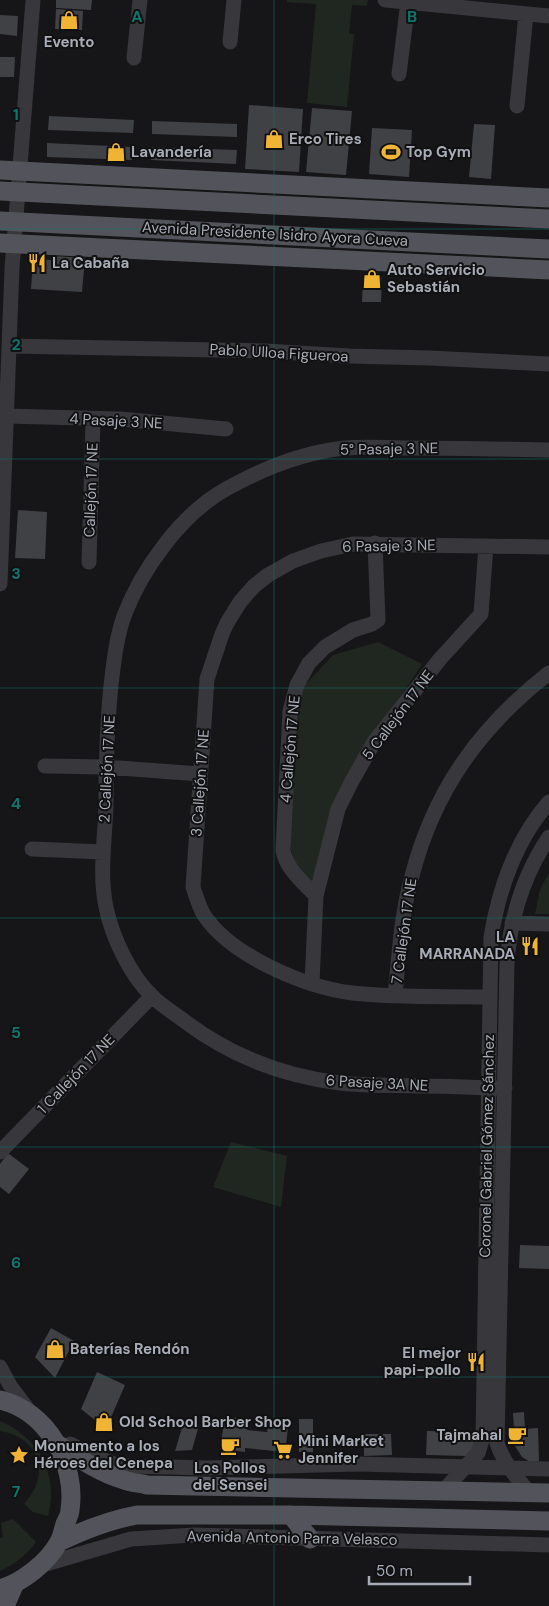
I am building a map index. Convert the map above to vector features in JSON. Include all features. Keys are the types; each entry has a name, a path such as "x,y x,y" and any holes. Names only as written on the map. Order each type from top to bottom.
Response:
{"main road":[{"path":"0,170 549,198"},
{"name":"Avenida Presidente Isidro Ayora Cueva","path":"9,192 549,219"},
{"name":"Avenida Presidente Isidro Ayora Cueva","path":"7,221 549,248"},
{"name":"Avenida Presidente Isidro Ayora Cueva","path":"7,243 549,270"},
{"path":"0,1400 9,1402 34,1417 53,1438 77,1458 124,1481 147,1485 549,1493"},
{"path":"5,1606 8,1586 26,1577 39,1566 59,1542 70,1510 70,1476 53,1438"},
{"name":"Avenida Antonio Parra Velasco","path":"59,1542 100,1524 137,1515 291,1515 549,1521"},
{"path":"291,1515 310,1539"}],"street":[{"path":"0,584 9,346 7,221 9,192 19,171 33,0"},
{"path":"134,58 140,0"},
{"path":"230,42 234,0"},
{"path":"385,0 549,16"},
{"path":"399,74 408,2"},
{"path":"517,106 526,14"},
{"name":"Pablo Ulloa Figueroa","path":"9,346 265,351 549,364"},
{"name":"4 Pasaje 3 NE","path":"6,416 120,419 226,430"},
{"name":"Callejón 17 NE","path":"90,562 93,419"},
{"name":"5° Pasaje 3 NE","path":"134,593 161,550 197,510 224,490 274,466 299,458 345,448 549,450"},
{"name":"6 Pasaje 3 NE","path":"207,679 227,623 240,602 254,586 280,567 306,555 336,547 374,543 549,547"},
{"name":"4 Callejón 17 NE","path":"316,896 291,869 285,860 283,850 291,704 299,679 308,663 320,651 353,630 378,620 374,543"},
{"name":"5 Callejón 17 NE","path":"312,983 316,896 336,814 368,752 440,659 482,612 486,546"},
{"name":"2 Callejón 17 NE","path":"119,945 106,908 104,894 103,852 106,768 115,647 124,616 134,593"},
{"name":"7 Callejón 17 NE","path":"395,996 401,936 411,877 425,833 439,802 457,770 497,719 519,697 549,673"},
{"name":"3 Callejón 17 NE","path":"207,679 193,887 204,914 224,937 269,966 312,983"},
{"path":"45,766 200,774"},
{"name":"Coronel Gabriel Gómez Sánchez","path":"444,1490 478,1453 483,1437 491,937 500,896 517,850 549,802"},
{"name":"Coronel Gabriel Gómez Sánchez","path":"529,1492 510,1469 500,1453 497,1443 507,964 512,923 520,894 530,871 549,837"},
{"path":"32,849 103,852"},
{"path":"512,923 549,924"},
{"name":"6 Pasaje 3A NE","path":"119,945 152,996 205,1037 242,1056 278,1070 315,1079 360,1085 505,1088"},
{"path":"312,983 351,993 395,996 489,997"},
{"name":"1 Callejón 17 NE","path":"0,1152 152,996"},
{"path":"0,1367 34,1417"},
{"path":"53,1438 114,1464 130,1466 207,1468 358,1464 549,1469"},
{"name":"Avenida Antonio Parra Velasco","path":"39,1566 131,1539 194,1535 549,1545"}],"shaded area":[{"path":"287,0 368,0 367,6 352,5 349,34 354,34 347,107 307,103 316,4 287,2"},
{"path":"378,642 422,664 366,750 317,887 295,869 290,845 296,701 303,687 333,655"},
{"path":"549,873 549,914 535,914 540,889"},
{"path":"231,1142 287,1156 281,1207 213,1187"},
{"path":"0,1421 26,1437 43,1459 51,1486 48,1516 33,1512 24,1504 34,1490 38,1477 39,1467 33,1450 19,1438 10,1433 0,1431"},
{"path":"13,1519 36,1542 20,1559 0,1571 0,1538 3,1538 1,1523"}],"building":[{"path":"56,0 92,0 91,10 56,8"},
{"name":"Evento","path":"56,9 83,11 82,30 55,29"},
{"path":"0,15 18,16 17,36 0,34"},
{"path":"0,57 15,57 14,77 0,77"},
{"name":"Erco Tires","path":"249,105 303,109 299,172 245,169"},
{"path":"312,108 352,111 346,175 306,172"},
{"path":"49,116 134,120 133,133 48,130"},
{"path":"152,121 237,124 237,137 152,134"},
{"path":"474,124 495,125 491,179 469,177"},
{"name":"Top Gym","path":"372,128 412,130 409,177 369,174"},
{"path":"47,143 132,147 132,160 47,157"},
{"path":"152,147 237,150 236,164 151,160"},
{"path":"53,256 85,258 82,292 31,289 33,259 52,260"},
{"path":"363,276 382,277 381,302 362,302"},
{"path":"18,510 47,512 45,559 15,558"},
{"path":"8,1153 29,1169 9,1194 0,1187 0,1164"},
{"path":"520,1245 549,1246 549,1269 519,1268"},
{"name":"Baterías Rendón","path":"51,1328 74,1341 55,1378 35,1357"},
{"path":"97,1372 125,1385 106,1429 81,1409"},
{"path":"524,1412 525,1429 538,1428 539,1461 530,1462 522,1457 515,1446 513,1413"},
{"path":"225,1416 249,1420 247,1430 267,1432 268,1426 288,1428 285,1452 245,1448 245,1452 220,1449"},
{"path":"299,1419 313,1419 313,1452 299,1452"},
{"path":"184,1421 199,1425 192,1450 175,1451"},
{"path":"427,1431 475,1432 474,1447 466,1456 426,1455"},
{"path":"364,1434 391,1434 392,1455 364,1456"}],"place":[{"name":"Evento","path":"69,20"},
{"name":"Erco Tires","path":"274,139"},
{"name":"Lavandería","path":"116,152"},
{"name":"Top Gym","path":"391,152"},
{"name":"La Cabaña","path":"37,263"},
{"name":"Auto Servicio Sebastián","path":"372,279"},
{"name":"LA MARRANADA","path":"530,946"},
{"name":"Baterías Rendón","path":"55,1349"},
{"name":"El mejor papi-pollo","path":"476,1362"},
{"name":"Old School Barber Shop","path":"104,1422"},
{"name":"Tajmahal","path":"517,1435"},
{"name":"Los Pollos del Sensei","path":"230,1446"},
{"name":"Mini Market Jennifer","path":"283,1450"},
{"name":"Monumento a los Héroes del Cenepa","path":"19,1455"}]}
